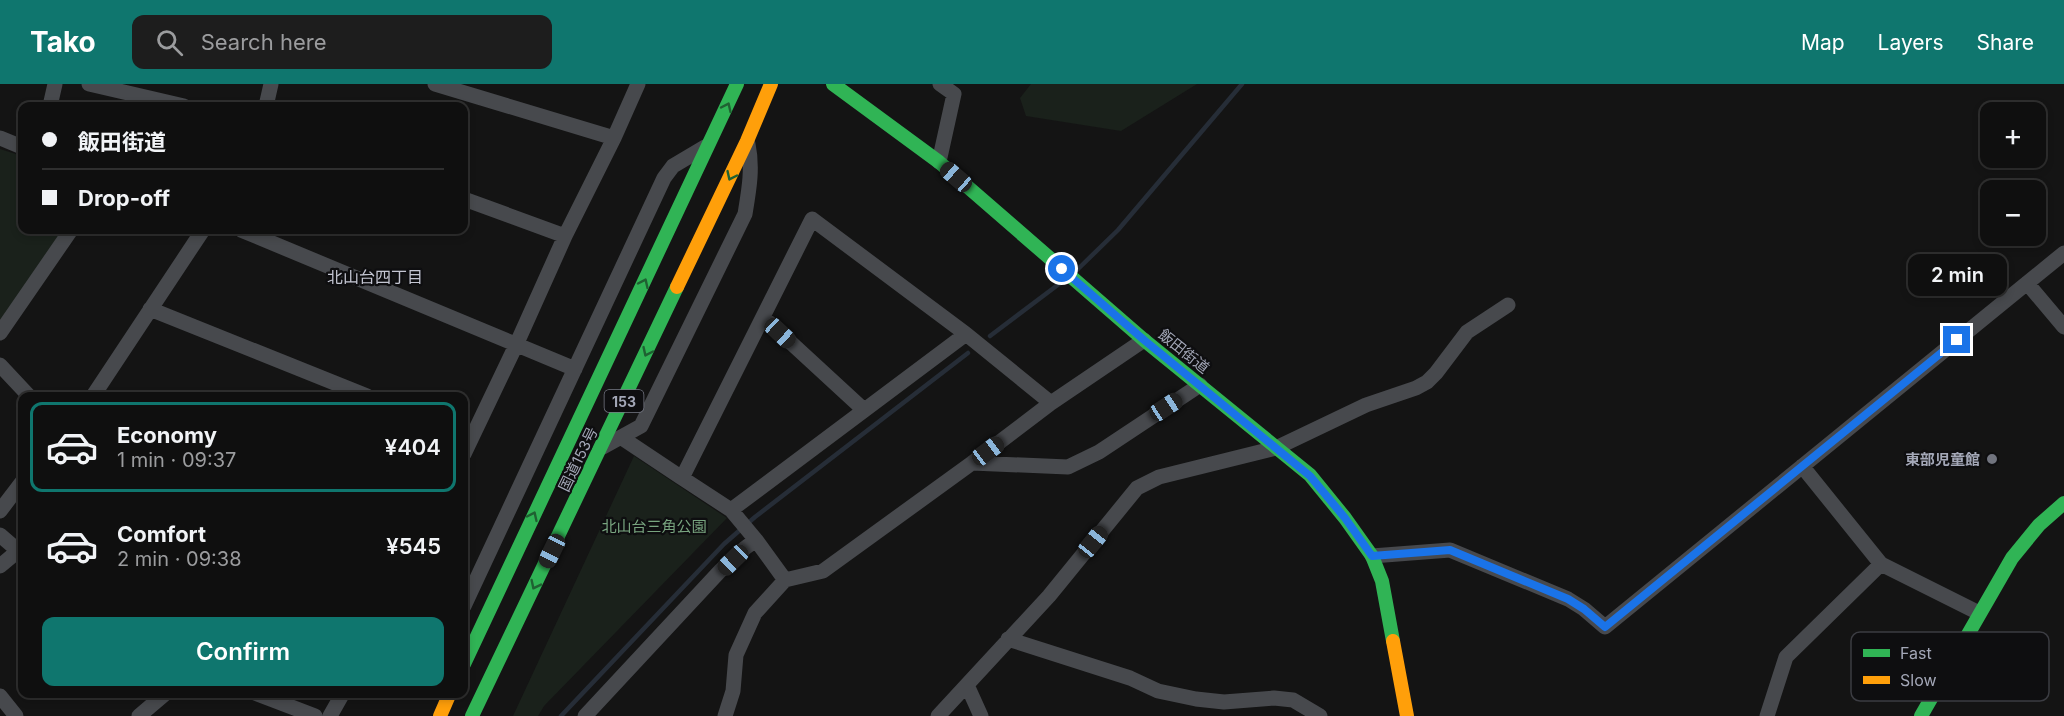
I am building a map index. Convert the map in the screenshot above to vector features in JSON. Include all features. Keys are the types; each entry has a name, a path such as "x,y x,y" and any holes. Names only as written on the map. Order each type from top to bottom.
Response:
{"main road":[{"name":"国道153号","path":"468,656 737,84"},
{"name":"国道153号","path":"472,716 602,448 747,141 771,84"},
{"name":"飯田街道","path":"832,84 939,162 1144,340 1310,476 1345,518 1372,556 1382,581 1407,716"},
{"path":"1968,632 2012,558 2024,542 2064,503"},
{"path":"440,716 448,698"},
{"path":"1921,716 1929,701"}],"street":[{"path":"51,102 55,84"},
{"path":"89,84 167,102"},
{"path":"267,102 271,84"},
{"path":"435,84 614,138"},
{"path":"468,434 517,343 565,236 638,84"},
{"path":"939,162 954,94 940,84"},
{"path":"0,138 18,145"},
{"path":"602,448 641,426 745,214 752,162 747,141"},
{"path":"468,597 664,178 673,166 710,144"},
{"path":"468,200 565,236"},
{"path":"682,478 812,219 966,334 1051,403"},
{"path":"0,333 68,234"},
{"path":"99,392 150,309 200,234"},
{"path":"251,234 517,343 574,369"},
{"path":"1372,556 1450,550 1568,599 1605,627 2064,253"},
{"path":"2027,283 2064,327"},
{"path":"938,716 1049,596 1137,488 1159,477 1276,448 1366,405 1416,388 1436,373 1467,332 1508,305"},
{"path":"150,309 357,392"},
{"path":"763,317 864,410"},
{"path":"734,514 864,410 966,334"},
{"path":"724,716 733,691 736,655 755,613 785,580 823,571 1051,403 1144,340"},
{"path":"0,365 25,392"},
{"path":"972,463 1068,467 1099,452 1200,385"},
{"path":"622,438 734,514 785,580"},
{"path":"1802,466 1881,564 1979,613"},
{"path":"0,511 18,487"},
{"path":"0,535 18,551"},
{"path":"585,716 754,537"},
{"path":"0,566 18,554"},
{"path":"1767,716 1786,657 1881,564"},
{"path":"1008,639 1130,678 1158,691 1224,702 1274,698 1293,700 1320,716"},
{"path":"967,685 981,716"},
{"path":"0,696 16,716"},
{"path":"139,716 160,698"},
{"path":"268,698 315,716"},
{"path":"330,716 340,698"}],"green space":[{"path":"1031,84 1197,84 1121,131 1026,116 1020,98"},
{"path":"0,149 18,155 18,234 61,234 0,326"},
{"name":"北山台三角公園","path":"634,456 727,518 544,706 538,716 513,716"}],"waterway":[{"path":"1077,270 1118,230 1242,84"},
{"path":"990,336 1063,281"},
{"path":"561,716 724,544 755,517 968,353"}],"traffic: fast":[{"path":"468,656 737,84"},
{"path":"833,84 939,162 1144,340 1310,475 1372,556 1382,581 1393,641"},
{"path":"472,716 677,287"},
{"path":"1969,632 2012,558 2039,525 2064,503"},
{"path":"1921,716 1930,701"}],"traffic: slow":[{"path":"677,287 747,141 771,84"},
{"path":"1393,641 1407,716"},
{"path":"440,716 448,698"}],"place":[{"name":"東部児童館","path":"1992,459"}],"district":[{"name":"北山台四丁目","path":"375,277"}],"route":[{"path":"1062,269 1144,340 1310,476 1345,518 1372,556 1450,550 1568,599 1605,627 1957,340"}]}
